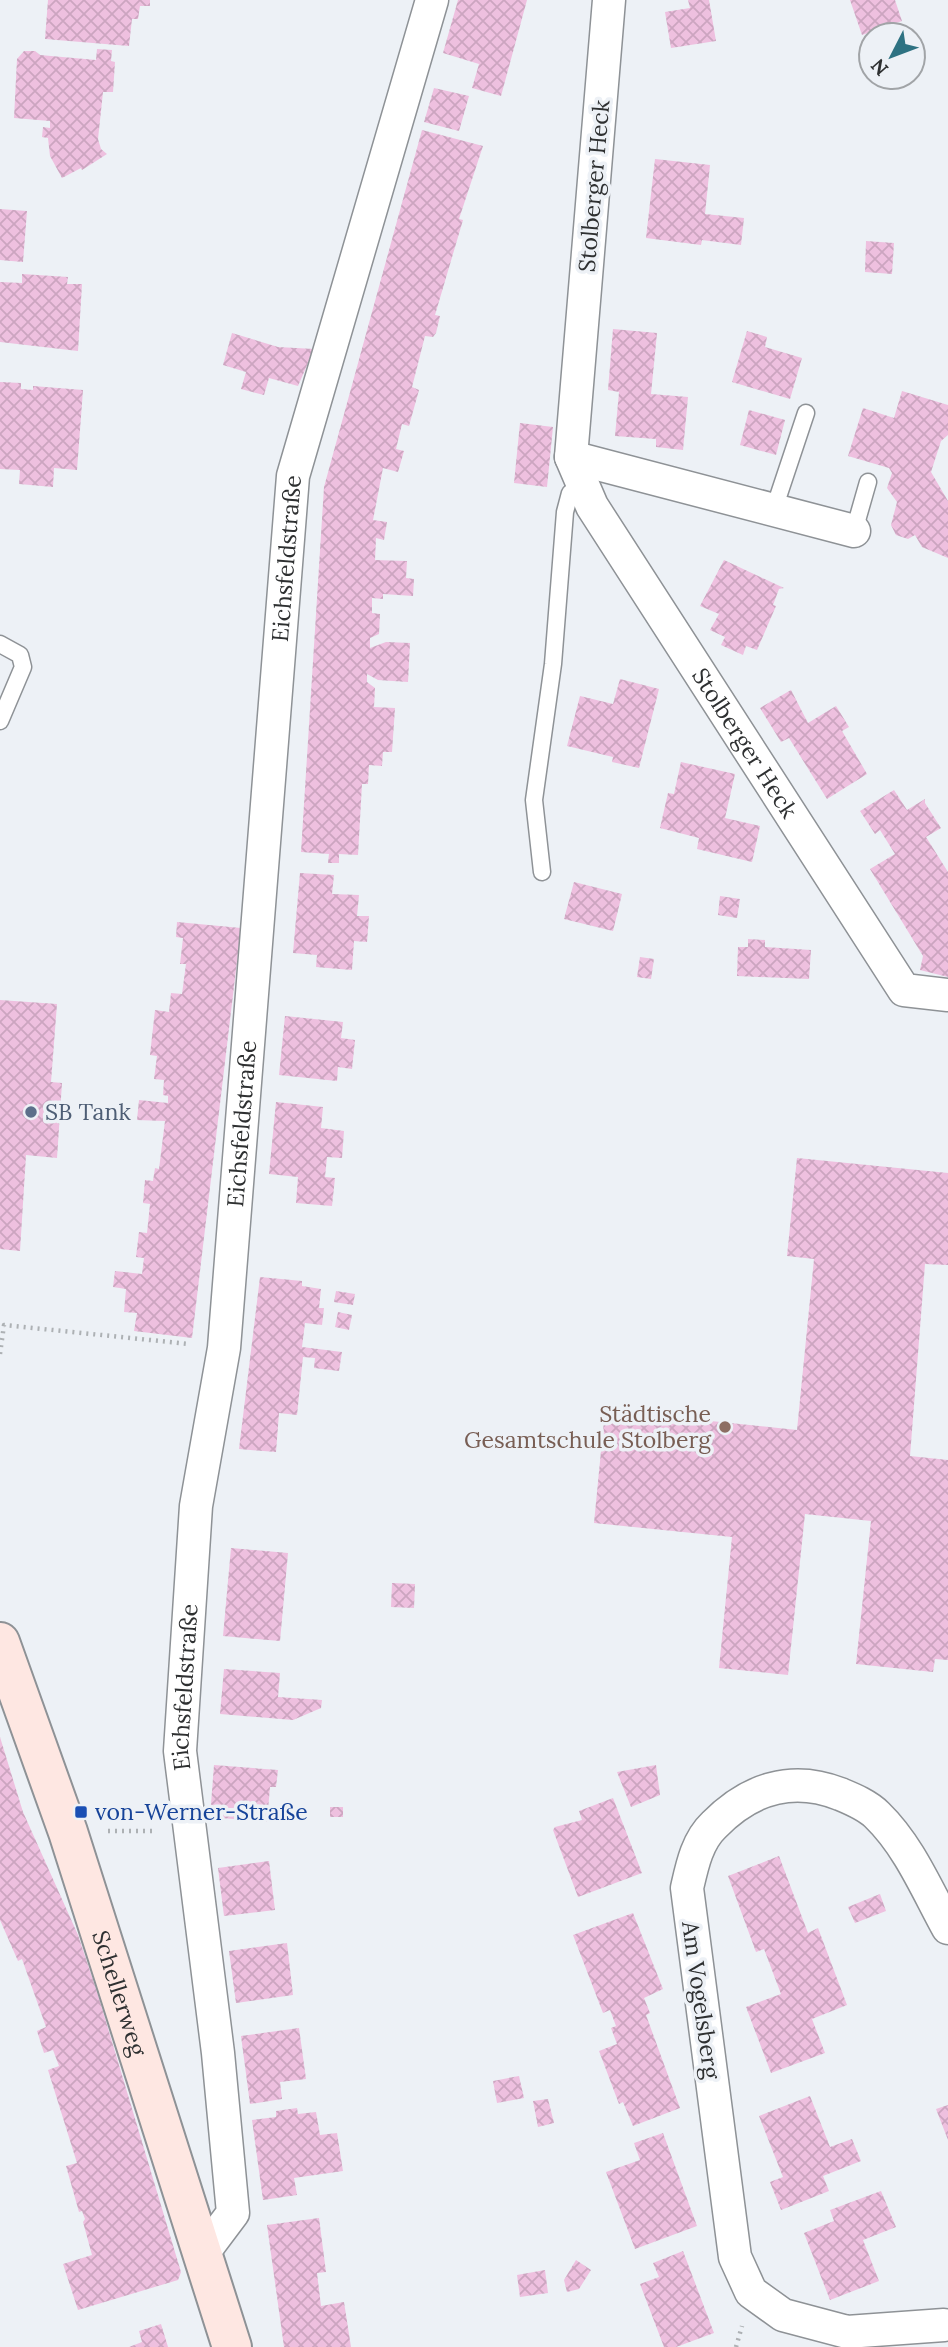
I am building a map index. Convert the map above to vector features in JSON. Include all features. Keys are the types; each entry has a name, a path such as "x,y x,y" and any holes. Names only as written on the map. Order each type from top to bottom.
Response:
{"street":[{"name":"Eichsfeldstraße","path":"203,2253 233,2213 218,2053 180,1751 196,1506 225,1348 293,476 432,0"},
{"name":"Stolberger Heck","path":"609,0 571,457 592,506 904,990 948,995"},
{"path":"571,457 854,531"},
{"name":"Schellerweg","path":"0,1642 68,1832 232,2347"},
{"name":"Am Vogelsberg","path":"944,2325 847,2332 783,2315 751,2292 735,2257 687,1888 696,1852 712,1826 753,1793 779,1785 818,1785 852,1799 874,1812 898,1837 948,1928"}],"lane":[{"path":"774,509 806,413"},
{"path":"854,531 869,482"},
{"path":"542,872 534,800 552,664 565,512 570,493 583,485"},
{"path":"0,644 20,655 23,667 0,721"}],"path":[{"path":"0,1354 4,1325 187,1343"},
{"path":"68,1832 191,1831"}],"building":[{"path":"48,0 150,0 150,6 140,6 138,19 132,19 129,46 45,39"},
{"path":"458,0 527,0 501,96 472,88 479,64 443,53"},
{"path":"688,0 709,0 716,41 671,48 665,12 690,8"},
{"path":"850,0 895,0 902,21 857,21"},
{"path":"97,49 112,50 111,61 115,62 113,92 103,92 98,139 101,149 107,154 82,170 81,168 62,178 50,156 48,138 42,137 43,127 50,128 50,121 14,118 17,59 24,51 35,51 40,55 96,60"},
{"path":"434,88 469,96 459,131 424,122"},
{"path":"422,130 483,146 459,219 463,220 435,315 440,316 436,333 433,337 425,336 412,387 419,390 409,426 402,424 396,449 404,451 398,472 383,468 373,520 387,522 384,540 376,538 375,560 407,561 406,578 414,579 413,596 383,594 383,599 372,598 372,613 380,614 379,634 370,638 370,648 386,642 410,643 408,682 378,680 367,674 367,682 375,688 374,707 395,708 392,752 383,752 382,766 369,765 368,784 362,784 358,855 339,854 339,863 328,863 329,854 301,852 324,487"},
{"path":"655,159 710,165 705,214 744,218 741,245 702,240 701,245 646,238"},
{"path":"0,209 27,211 23,262 0,260"},
{"path":"866,241 894,243 892,274 865,272"},
{"path":"22,274 68,277 67,284 82,284 78,351 0,342 0,282 22,283"},
{"path":"613,329 657,333 651,394 688,397 683,450 656,447 656,439 615,436 619,392 608,390"},
{"path":"747,331 767,337 765,347 802,358 790,399 732,382"},
{"path":"232,333 278,347 314,349 298,386 269,378 264,395 241,389 246,372 223,365"},
{"path":"0,382 21,383 21,389 33,390 33,386 83,390 77,470 54,468 53,487 19,484 20,470 0,469"},
{"path":"902,391 948,405 948,435 941,441 931,472 948,501 948,558 922,547 915,535 908,539 896,535 891,525 897,502 887,488 892,473 889,468 848,456 863,408 894,418"},
{"path":"749,410 785,420 776,455 740,445"},
{"path":"520,423 553,427 547,487 514,483"},
{"path":"724,560 784,588 779,589 773,605 776,606 757,650 746,646 743,655 721,645 725,637 710,630 719,614 700,606"},
{"path":"620,679 659,689 639,768 612,762 613,757 567,746 580,696 613,704"},
{"path":"791,690 808,723 836,706 849,727 842,731 867,774 827,799 789,738 781,742 760,708"},
{"path":"681,762 735,774 725,818 760,826 752,862 697,849 699,838 660,828 668,793 674,794"},
{"path":"894,790 907,810 925,799 941,828 926,837 948,872 948,977 920,970 923,956 870,869 895,854 880,830 875,834 860,811"},
{"path":"300,873 334,875 332,894 359,895 357,916 369,916 367,942 354,941 352,970 316,967 317,955 293,953"},
{"path":"574,882 622,894 613,931 564,919"},
{"path":"720,896 740,899 737,918 718,915"},
{"path":"177,922 241,928 192,1338 134,1331 137,1313 124,1312 126,1289 113,1287 115,1271 142,1274 144,1258 136,1257 139,1232 147,1233 150,1204 143,1203 145,1180 153,1181 155,1168 159,1169 165,1121 137,1120 139,1100 168,1103 168,1096 163,1095 164,1080 154,1079 157,1056 150,1055 155,1010 169,1012 171,993 182,994 186,964 180,964 183,938 176,937"},
{"path":"748,939 765,940 765,947 811,950 809,979 737,976 738,947 748,947"},
{"path":"640,957 654,959 651,979 637,977"},
{"path":"0,1000 57,1004 51,1082 62,1083 57,1158 26,1155 20,1251 0,1249"},
{"path":"285,1016 343,1022 341,1038 355,1040 352,1069 338,1067 337,1081 279,1075"},
{"path":"276,1102 323,1107 321,1128 344,1131 342,1158 327,1157 325,1177 335,1178 332,1206 296,1203 298,1177 269,1174"},
{"path":"797,1158 948,1173 948,1265 925,1264 910,1456 948,1460 948,1660 935,1659 933,1672 856,1664 871,1521 805,1514 788,1675 719,1668 732,1537 594,1523 605,1410 797,1430 814,1259 787,1256"},
{"path":"260,1277 302,1281 302,1286 321,1289 319,1308 324,1308 322,1325 305,1323 302,1347 342,1352 339,1371 314,1368 315,1358 303,1357 297,1415 279,1413 276,1452 239,1449"},
{"path":"336,1291 355,1294 353,1305 334,1302"},
{"path":"338,1312 352,1315 349,1330 335,1327"},
{"path":"231,1548 288,1553 280,1641 223,1636"},
{"path":"392,1583 415,1584 414,1608 391,1607"},
{"path":"224,1669 280,1673 278,1697 322,1700 321,1708 293,1720 220,1714"},
{"path":"0,1737 23,1812 78,1935 181,2272 178,2280 78,2310 63,2264 92,2255 83,2222 85,2219 82,2211 79,2212 66,2166 77,2163 48,2070 59,2066 53,2050 44,2053 37,2031 46,2027 22,1959 18,1961 0,1920"},
{"path":"214,1765 278,1770 276,1787 270,1787 267,1822 210,1817"},
{"path":"656,1765 660,1795 631,1807 617,1772"},
{"path":"613,1798 642,1873 578,1897 553,1830 555,1827 582,1820 579,1811"},
{"path":"330,1807 343,1807 343,1817 330,1817"},
{"path":"779,1856 808,1933 818,1928 847,2005 812,2019 825,2053 771,2073 746,2007 781,1994 764,1949 756,1952 728,1876"},
{"path":"269,1861 275,1910 224,1916 218,1868"},
{"path":"880,1894 886,1911 855,1923 848,1907"},
{"path":"633,1913 663,1989 644,1998 650,2013 646,2015 680,2108 633,2126 623,2102 619,2104 599,2051 617,2044 611,2028 616,2026 610,2010 603,2013 573,1935"},
{"path":"287,1943 293,1995 236,2003 229,1951"},
{"path":"299,2028 306,2079 280,2082 282,2099 250,2104 241,2036"},
{"path":"519,2076 524,2098 497,2103 493,2081"},
{"path":"810,2096 830,2147 852,2139 861,2161 823,2176 829,2191 781,2210 770,2182 783,2177 759,2116"},
{"path":"548,2099 554,2123 538,2127 533,2101"},
{"path":"948,2105 948,2140 936,2109"},
{"path":"297,2108 298,2114 316,2112 320,2135 337,2133 343,2171 294,2178 297,2195 263,2200 252,2120 276,2117 276,2111"},
{"path":"663,2133 697,2226 635,2249 606,2172 640,2160 634,2143"},
{"path":"881,2191 896,2227 863,2240 879,2281 830,2300 804,2233 834,2221 830,2210"},
{"path":"319,2218 326,2272 317,2273 321,2306 344,2302 351,2347 284,2347 267,2225"},
{"path":"683,2251 714,2333 676,2347 664,2347 640,2284 659,2277 653,2263"},
{"path":"576,2260 591,2270 579,2289 567,2292 564,2280"},
{"path":"545,2270 548,2293 520,2297 517,2275"},
{"path":"161,2324 168,2347 129,2347 142,2342 139,2331"}],"place":[{"name":"SB Tank","path":"31,1112"},
{"name":"Städtische Gesamtschule Stolberg","path":"725,1427"},
{"name":"von-Werner-Straße","path":"81,1812"}]}
